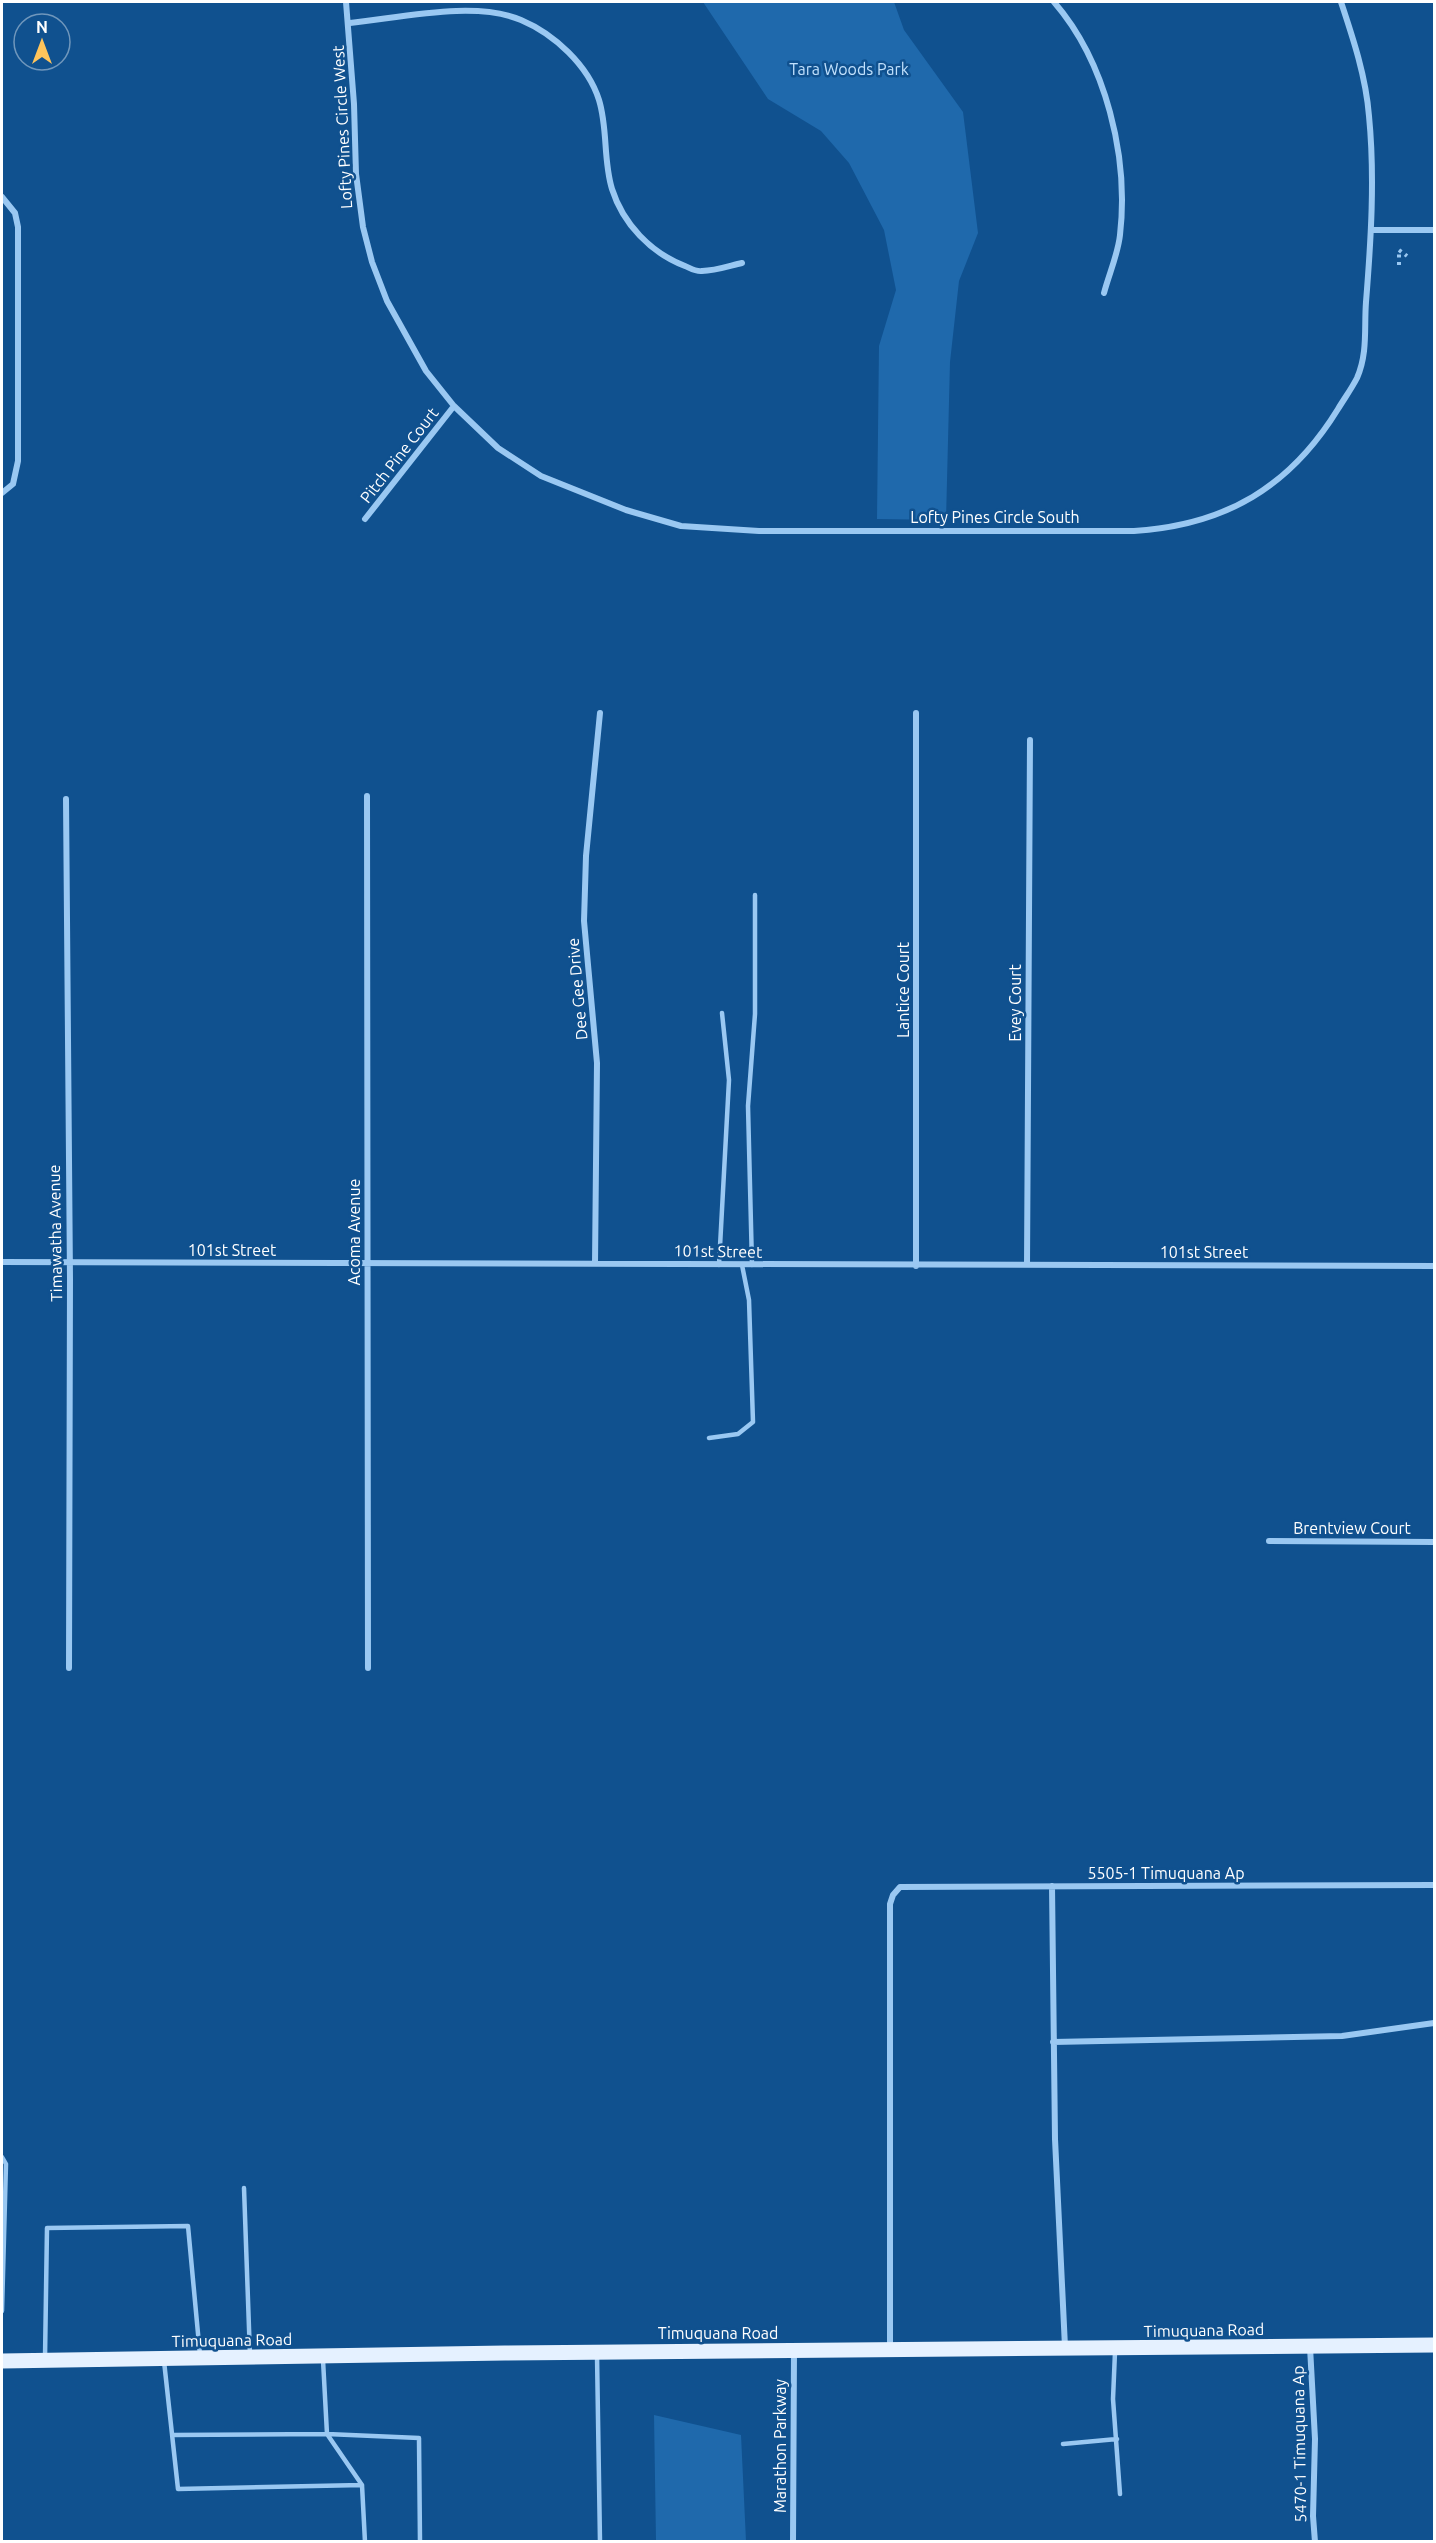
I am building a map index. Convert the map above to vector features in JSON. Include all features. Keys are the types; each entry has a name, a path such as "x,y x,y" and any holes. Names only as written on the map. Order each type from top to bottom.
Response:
{"main road":[{"name":"Timuquana Road","path":"2,2361 597,2352 1434,2345"}],"street":[{"name":"Lofty Pines Circle West","path":"346,2 350,23 356,174 363,227 372,262 406,337 426,371 454,406"},
{"path":"1054,2 1089,57 1104,95 1116,145 1122,193 1120,237 1104,293"},
{"name":"Lofty Pines Circle South","path":"454,406 498,448 541,476 626,510 681,526 759,531 1167,529 1219,514 1265,489 1297,464 1329,423 1356,379 1361,366 1365,347 1371,230 1370,117 1351,30 1341,2"},
{"path":"350,23 459,12 489,12 520,20 544,33 568,51 583,71 598,98 612,189 624,216 642,239 670,261 700,272 742,263"},
{"path":"2,197 15,213 18,227 18,461 13,484 2,493"},
{"path":"1371,230 1434,230"},
{"name":"Pitch Pine Court","path":"365,519 454,406"},
{"name":"Dee Gee Drive","path":"595,1264 597,1063 584,921 586,856 600,713"},
{"name":"Lantice Court","path":"916,713 916,1266"},
{"name":"Evey Court","path":"1027,1265 1030,740"},
{"name":"Acoma Avenue","path":"367,796 368,1668"},
{"name":"Timawatha Avenue","path":"66,799 70,1262 69,1668"},
{"name":"101st Street","path":"2,1262 1434,1266"},
{"name":"Brentview Court","path":"1269,1541 1434,1542"},
{"name":"5505-1 Timuquana Ap","path":"890,2351 890,1904 893,1895 900,1887 1434,1885"},
{"path":"1052,1886 1055,2151 1065,2349"},
{"path":"1053,2042 1342,2036 1434,2023"},
{"name":"5470-1 Timuquana Ap","path":"1310,2346 1315,2439 1312,2516 1315,2541"},
{"name":"Marathon Parkway","path":"793,2541 794,2351"}],"lane":[{"path":"752,1265 748,1106 755,1014 755,895"},
{"path":"719,1265 729,1080 722,1013"},
{"path":"709,1438 738,1434 753,1422 749,1300 742,1265"},
{"path":"2,2157 6,2164 2,2311"},
{"path":"244,2188 250,2358"},
{"path":"45,2361 47,2228 188,2226 201,2358"},
{"path":"1115,2349 1113,2399 1120,2494"},
{"path":"597,2352 600,2541"},
{"path":"322,2356 327,2434 362,2485 365,2541"},
{"path":"164,2359 178,2489 362,2485"},
{"path":"172,2435 327,2434 419,2438 420,2541"},
{"path":"1063,2444 1117,2439"}],"path":[{"path":"1399,265 1399,250 1407,256"}],"green space":[{"name":"Tara Woods Park","path":"703,2 894,2 904,30 963,112 978,233 959,281 950,362 946,520 877,519 879,346 896,290 884,230 849,163 821,131 768,99"},
{"path":"654,2415 741,2435 746,2541 656,2541"}]}
